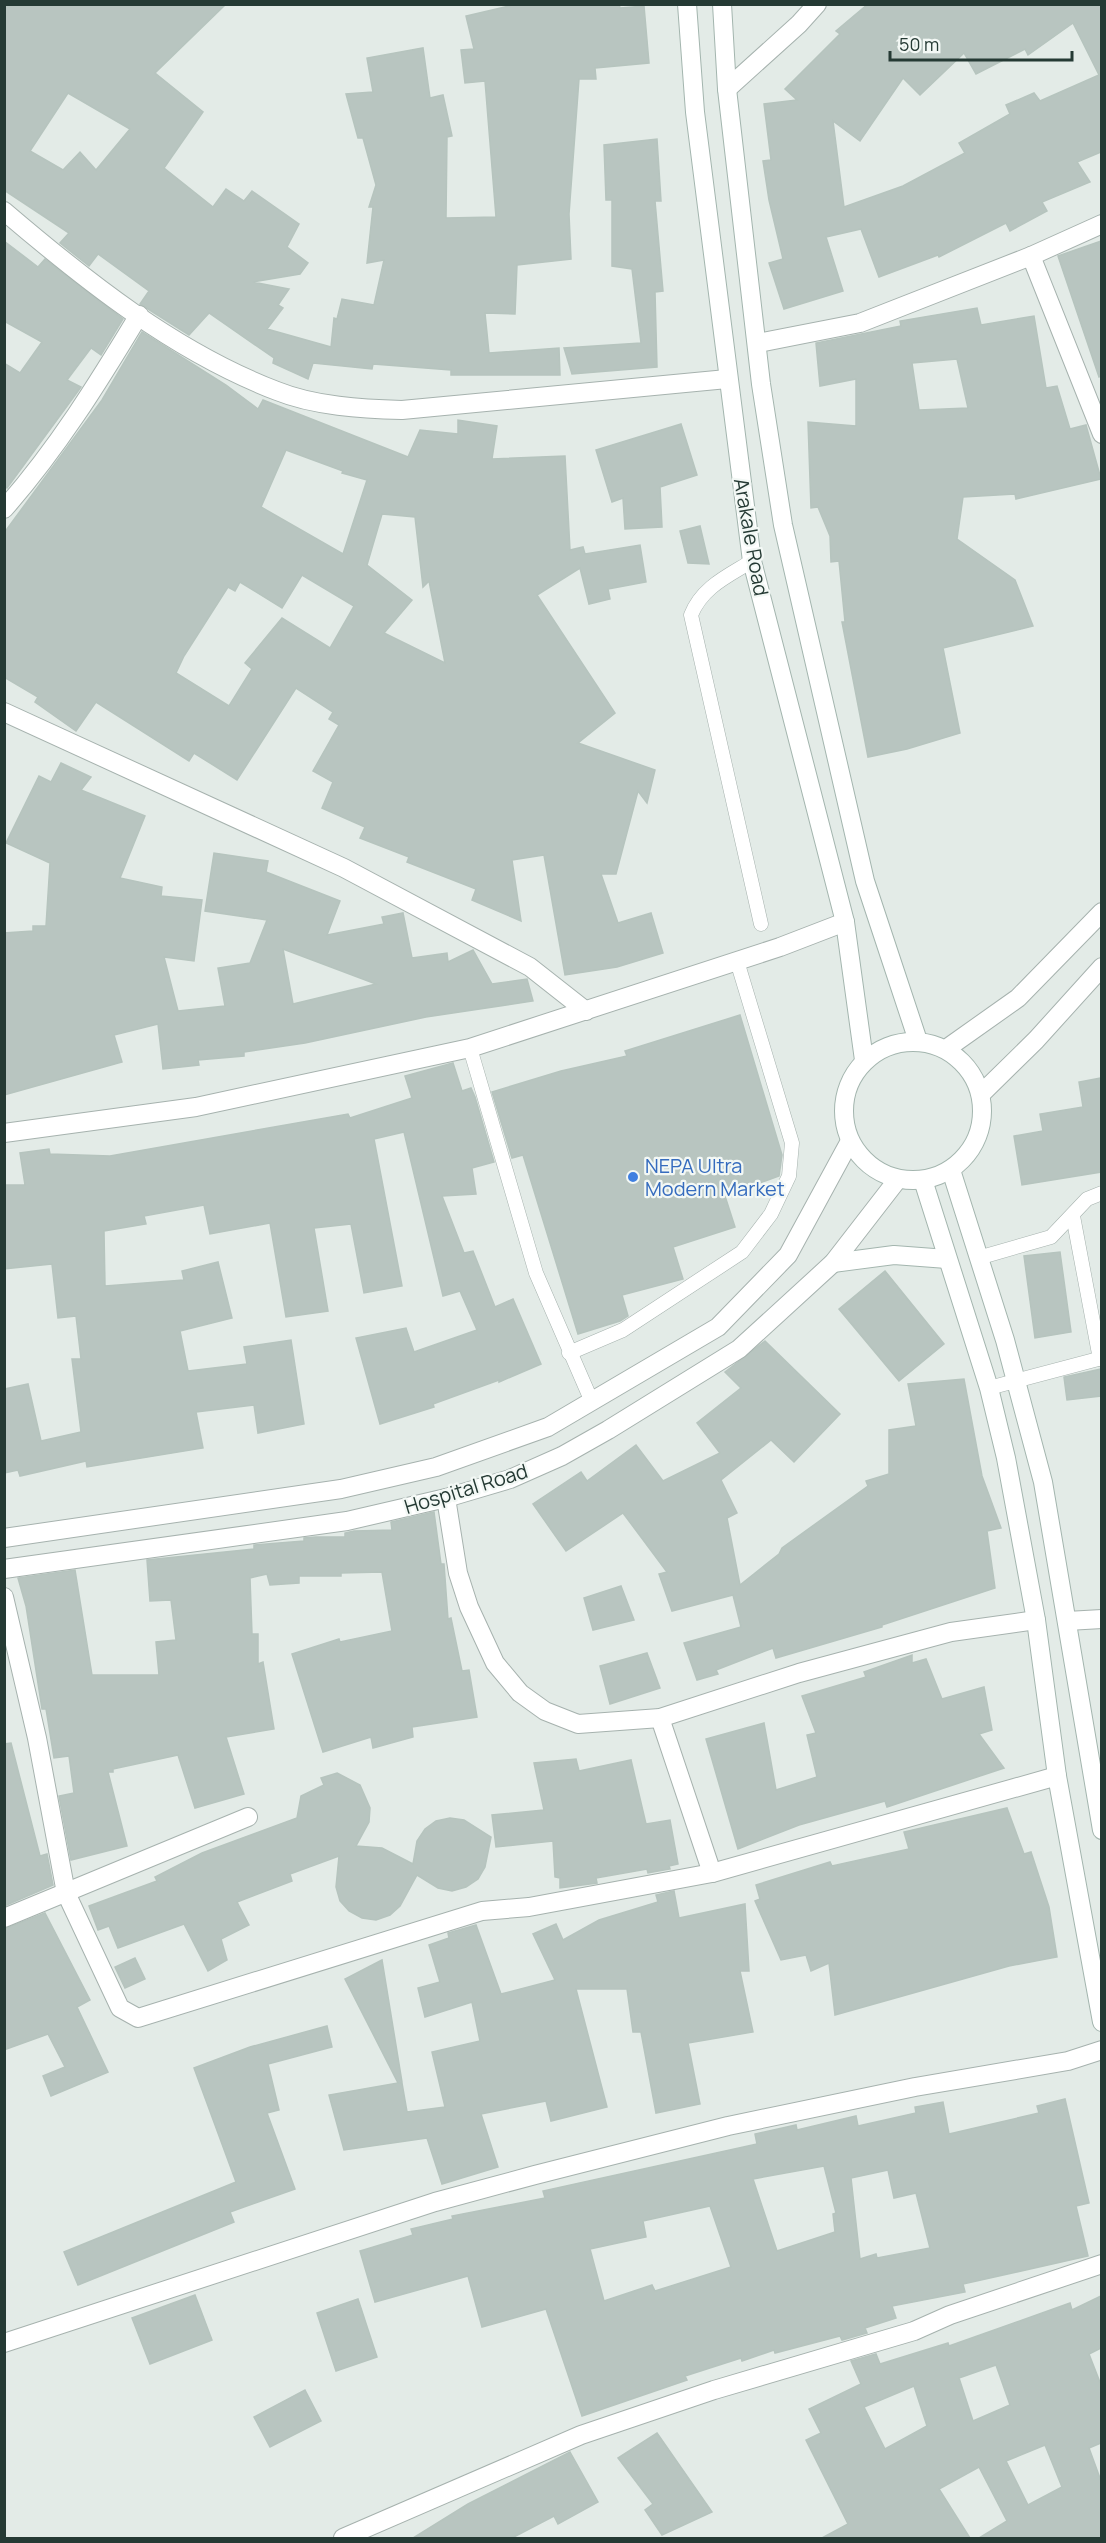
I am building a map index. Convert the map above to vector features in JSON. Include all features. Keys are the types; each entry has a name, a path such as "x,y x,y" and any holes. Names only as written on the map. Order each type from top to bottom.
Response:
{"street":[{"name":"Arakale Road","path":"687,4 695,112 727,379 752,561 845,922 864,1060"},
{"name":"Arakale Road","path":"722,4 727,89 761,384 783,525 865,881 918,1041"},
{"path":"727,89 800,24 817,4"},
{"path":"4,211 69,266 139,315 209,358 278,392 354,409 402,410 727,379"},
{"path":"758,343 860,323 1031,256 1101,224"},
{"path":"1031,256 1101,434"},
{"path":"4,509 41,468 87,402 139,315"},
{"path":"4,712 344,868 530,967 586,1011"},
{"path":"946,1049 1018,998 1101,912"},
{"path":"4,1133 196,1107 470,1048 737,961 845,922"},
{"path":"981,1094 1036,1040 1101,967"},
{"path":"918,1041 946,1049 968,1068 981,1094 983,1123 972,1150 951,1170 923,1180 898,1179 869,1164 850,1142 843,1113 848,1085 864,1060 889,1045 918,1041"},
{"name":"Hospital Road","path":"4,1538 341,1489 415,1472 548,1427 718,1327 788,1256 850,1142"},
{"path":"951,1170 1016,1382 1043,1482 1101,1830"},
{"name":"Hospital Road","path":"4,1569 347,1521 446,1498 510,1479 562,1456 608,1430 739,1349 833,1263 898,1179"},
{"path":"923,1180 989,1388 1006,1458 1036,1620 1057,1776 1101,2022"},
{"path":"833,1263 894,1255 947,1259"},
{"path":"446,1498 452,1548 470,1607 495,1663 520,1693 545,1711 578,1724 660,1718 778,1679 951,1632 1036,1620"},
{"path":"4,1597 37,1738 66,1893 120,2008 138,2018 482,1911 530,1907 712,1873 1057,1776"},
{"path":"1067,1621 1101,1619"},
{"path":"660,1718 712,1873"},
{"path":"4,1918 248,1817"},
{"path":"4,2343 435,2202 535,2175 728,2126 915,2087 1068,2061 1101,2050"},
{"path":"343,2538 581,2435 714,2390 884,2341 950,2315 1101,2264"}],"lane":[{"path":"752,561 705,591 697,601 691,615 761,924"},
{"path":"569,1353 623,1330 742,1252 771,1214 789,1176 792,1143 737,961"},
{"path":"470,1048 536,1273 592,1402"},
{"path":"978,1258 1051,1237 1087,1199 1101,1193"},
{"path":"989,1388 1101,1358 1073,1216"}],"building":[{"path":"4,4 226,4 155,73 203,112 164,168 213,207 226,189 244,201 252,191 299,224 287,247 308,263 300,274 253,282 289,289 278,305 283,308 267,329 331,347 334,318 337,319 342,299 374,305 384,260 367,263 373,207 369,207 376,185 363,138 358,138 346,94 373,92 367,58 423,48 430,98 443,95 452,136 447,137 446,218 496,217 485,81 465,83 461,50 474,49 466,16 517,4 619,4 620,8 644,6 649,63 595,68 596,79 579,79 569,214 571,259 517,265 515,314 485,313 489,353 559,348 560,375 451,375 451,370 373,364 372,369 313,363 308,379 273,363 274,358 209,313 189,335 140,304 149,291 98,254 89,266 60,243 69,233 4,190","holes":["68,93 130,129 96,170 80,152 63,170 30,151"]},
{"path":"868,4 1101,4 1101,152 1077,162 1090,182 1042,202 1047,211 1010,231 1006,223 939,257 938,255 879,277 861,229 826,237 843,291 784,309 769,263 783,259 769,200 763,161 771,160 764,104 797,100 785,89 840,34 836,31","holes":["1073,23 1099,75 1040,101 1034,93 1006,105 1010,114 959,143 965,153 903,186 844,207 833,121 860,141 903,78 920,95 964,53 976,74 1025,49 1028,55"]},
{"path":"657,139 661,201 655,201 663,291 655,292 657,367 572,374 564,348 641,343 632,269 612,266 612,200 606,200 604,145"},
{"path":"4,241 38,267 45,259 123,319 101,355 91,348 67,380 81,387 7,488 4,486 4,363 20,373 42,342 4,321"},
{"path":"1101,241 1101,376 1099,377 1058,256"},
{"path":"977,308 981,325 1034,316 1046,388 1057,386 1070,429 1086,425 1101,479 1016,499 1015,494 963,497 957,539 1015,580 1033,626 943,648 960,733 907,749 868,757 842,622 845,622 839,561 831,562 830,536 818,507 811,508 808,422 856,426 856,379 820,386 816,343 901,326 900,321","holes":["957,359 968,408 919,410 912,363"]},
{"path":"142,332 226,385 258,409 263,400 408,457 420,430 458,434 458,420 497,426 492,459 565,456 570,550 583,547 585,554 640,545 646,582 608,589 610,599 589,604 580,568 537,595 615,713 578,743 655,770 647,803 638,791 616,874 601,874 618,923 651,913 663,953 617,967 565,975 544,855 512,860 521,921 472,900 476,889 407,862 409,857 360,838 365,827 322,808 333,782 313,771 339,725 329,719 333,712 296,688 237,780 194,753 189,761 96,702 76,731 35,702 38,697 4,677 4,533 102,400","holes":["286,450 343,471 342,473 367,480 343,554 261,507","382,514 415,517 423,587 429,581 445,663 384,633 412,600 367,565","302,575 354,606 330,648 282,618 245,663 252,669 229,706 176,673 184,656 228,587 235,591 240,582 282,608"]},
{"path":"681,424 697,475 660,487 662,527 625,529 623,498 612,502 596,450"},
{"path":"700,526 709,564 688,563 680,531"},
{"path":"61,763 91,777 81,790 145,816 120,878 162,887 161,896 202,900 194,961 164,957 178,1011 225,1006 218,968 250,963 267,920 205,911 214,853 268,861 266,872 340,901 327,935 384,924 382,917 403,913 412,958 447,953 448,962 473,950 492,984 527,979 533,1001 426,1017 305,1043 244,1052 244,1056 198,1060 199,1065 163,1069 158,1024 114,1035 122,1062 4,1095 4,933 33,931 33,926 46,926 50,863 6,843 39,776 51,782","holes":["283,949 376,984 293,1004"]},
{"path":"740,1015 782,1155 779,1176 725,1196 735,1227 673,1247 683,1279 622,1295 628,1316 620,1321 578,1334 523,1155 512,1158 492,1092 561,1071 627,1056 625,1051"},
{"path":"453,1063 462,1091 471,1088 475,1097 494,1162 472,1168 476,1194 442,1196 464,1253 473,1251 495,1307 513,1299 541,1364 499,1382 499,1380 433,1404 434,1407 380,1424 356,1338 406,1328 414,1352 477,1330 460,1291 443,1296 404,1132 374,1139 402,1286 364,1293 351,1224 314,1228 328,1311 286,1317 270,1223 210,1234 204,1205 144,1216 146,1224 104,1231 105,1286 184,1280 182,1271 218,1262 232,1318 180,1331 188,1371 247,1364 244,1347 291,1340 304,1424 258,1433 254,1405 196,1412 203,1448 87,1467 86,1461 20,1476 18,1470 4,1473 4,1389 28,1384 41,1441 81,1432 72,1359 81,1359 76,1316 58,1318 52,1264 4,1269 4,1185 25,1185 20,1153 49,1149 50,1154 110,1156 348,1114 350,1118 412,1098 405,1076"},
{"path":"1101,1078 1101,1172 1022,1185 1014,1136 1043,1131 1040,1114 1083,1107 1079,1082"},
{"path":"1060,1252 1071,1332 1035,1338 1024,1256"},
{"path":"885,1271 944,1344 899,1381 839,1309"},
{"path":"765,1341 840,1414 794,1462 771,1440 721,1480 737,1513 727,1518 740,1585 779,1554 782,1548 868,1486 866,1481 889,1474 889,1430 916,1426 908,1384 964,1379 982,1476 1001,1528 987,1531 995,1588 882,1625 882,1627 776,1658 773,1648 716,1670 718,1674 697,1680 684,1643 741,1627 733,1595 672,1611 659,1574 667,1572 623,1513 566,1551 533,1504 581,1472 587,1481 636,1445 663,1481 720,1453 697,1423 741,1388 725,1372"},
{"path":"1101,1369 1101,1396 1067,1400 1064,1377"},
{"path":"434,1512 441,1564 444,1564 448,1619 451,1618 462,1671 469,1670 477,1717 412,1727 413,1737 373,1748 371,1737 323,1752 292,1654 339,1639 340,1642 392,1631 382,1572 341,1573 341,1576 299,1576 299,1583 270,1585 267,1574 250,1578 252,1634 258,1634 258,1664 263,1662 274,1729 226,1737 244,1794 195,1808 178,1755 113,1769 113,1772 108,1772 127,1846 71,1860 59,1796 74,1793 69,1756 54,1758 46,1709 42,1709 26,1606 18,1578 75,1570 92,1675 159,1675 156,1642 176,1640 171,1600 150,1601 147,1560 254,1549 254,1545 304,1541 304,1538 345,1537 345,1533 354,1531 392,1530 391,1522"},
{"path":"621,1586 634,1620 593,1630 584,1598"},
{"path":"647,1653 660,1688 610,1704 600,1666"},
{"path":"912,1655 912,1663 926,1659 942,1699 984,1687 992,1730 979,1734 1004,1768 887,1807 885,1801 799,1825 738,1849 706,1739 764,1723 776,1790 817,1777 807,1735 816,1733 802,1696 866,1677 864,1672"},
{"path":"11,1743 40,1856 47,1854 53,1885 4,1906 4,1744"},
{"path":"576,1759 579,1771 631,1760 646,1824 670,1820 678,1864 669,1866 670,1869 648,1873 647,1869 596,1878 597,1883 560,1888 560,1878 555,1877 553,1841 496,1847 492,1815 544,1810 534,1763"},
{"path":"337,1773 360,1785 370,1808 369,1822 356,1846 382,1848 413,1864 417,1841 425,1829 436,1821 450,1818 464,1820 491,1837 485,1867 478,1879 466,1887 452,1891 438,1888 417,1875 400,1906 390,1915 376,1920 362,1918 349,1911 340,1901 336,1887 339,1856 290,1874 292,1881 237,1902 249,1925 221,1939 227,1960 208,1971 184,1924 118,1948 109,1926 98,1930 89,1906 157,1881 155,1877 202,1853 297,1818 301,1796 324,1785 321,1778"},
{"path":"1007,1808 1024,1854 1031,1852 1049,1907 1057,1957 1009,1966 835,2015 829,1963 811,1971 806,1955 781,1960 755,1901 760,1899 756,1885 830,1862 832,1866 909,1849 904,1832"},
{"path":"674,1891 679,1918 745,1904 749,1971 740,1971 753,2032 688,2043 700,2104 656,2113 641,2032 633,2032 627,1989 576,1989 607,2107 551,2121 546,2101 481,2114 498,2167 442,2184 427,2138 344,2150 329,2095 398,2083 345,1979 382,1960 402,2082 400,2083 402,2083 407,2112 445,2107 432,2052 480,2041 472,2002 425,2017 418,1988 440,1982 429,1945 449,1938 448,1933 476,1925 501,1994 555,1980 533,1934 556,1924 563,1940 599,1920 658,1902 656,1895"},
{"path":"45,1913 90,2000 77,2007 108,2072 51,2096 43,2076 65,2067 48,2034 4,2050 4,1929"},
{"path":"135,1958 145,1979 125,1988 115,1967"},
{"path":"327,2026 332,2047 268,2064 279,2110 267,2113 295,2189 230,2212 234,2222 78,2285 64,2252 236,2182 194,2068 250,2047"},
{"path":"1065,2099 1089,2203 1076,2206 1088,2256 963,2284 965,2292 892,2306 896,2318 865,2328 867,2333 842,2340 840,2336 775,2353 774,2350 742,2361 741,2358 685,2376 687,2380 582,2416 546,2309 482,2327 468,2276 375,2302 360,2251 413,2235 411,2229 453,2219 452,2216 545,2198 543,2191 757,2144 755,2134 796,2125 797,2130 856,2116 858,2126 916,2113 915,2107 943,2102 949,2134 1039,2113 1037,2106","holes":["824,2166 836,2213 833,2214 835,2232 777,2251 753,2179","888,2170 894,2198 916,2193 930,2248 877,2258 876,2254 860,2259 851,2178","710,2206 731,2267 655,2291 652,2285 604,2301 590,2249 646,2237 643,2221"]},
{"path":"195,2295 212,2340 150,2364 132,2318"},
{"path":"1101,2296 1101,2348 1089,2354 1101,2385 1101,2443 1089,2448 1101,2481 1101,2538 979,2538 1007,2521 979,2467 939,2489 970,2538 822,2538 848,2524 806,2440 821,2433 809,2409 861,2384 851,2361 876,2354 880,2364 948,2343 949,2346 1070,2303 1072,2310","holes":["996,2365 1010,2405 973,2421 959,2378","914,2386 927,2426 885,2449 864,2407","1045,2445 1062,2487 1028,2505 1006,2461"]},
{"path":"358,2299 377,2357 336,2371 317,2313"},
{"path":"305,2390 321,2421 270,2447 254,2417"},
{"path":"657,2433 712,2512 662,2535 645,2510 653,2504 618,2458"},
{"path":"570,2452 598,2502 558,2524 554,2516 512,2538 413,2538 468,2504"}],"place":[{"name":"NEPA Ultra Modern Market","path":"633,1177"}]}
